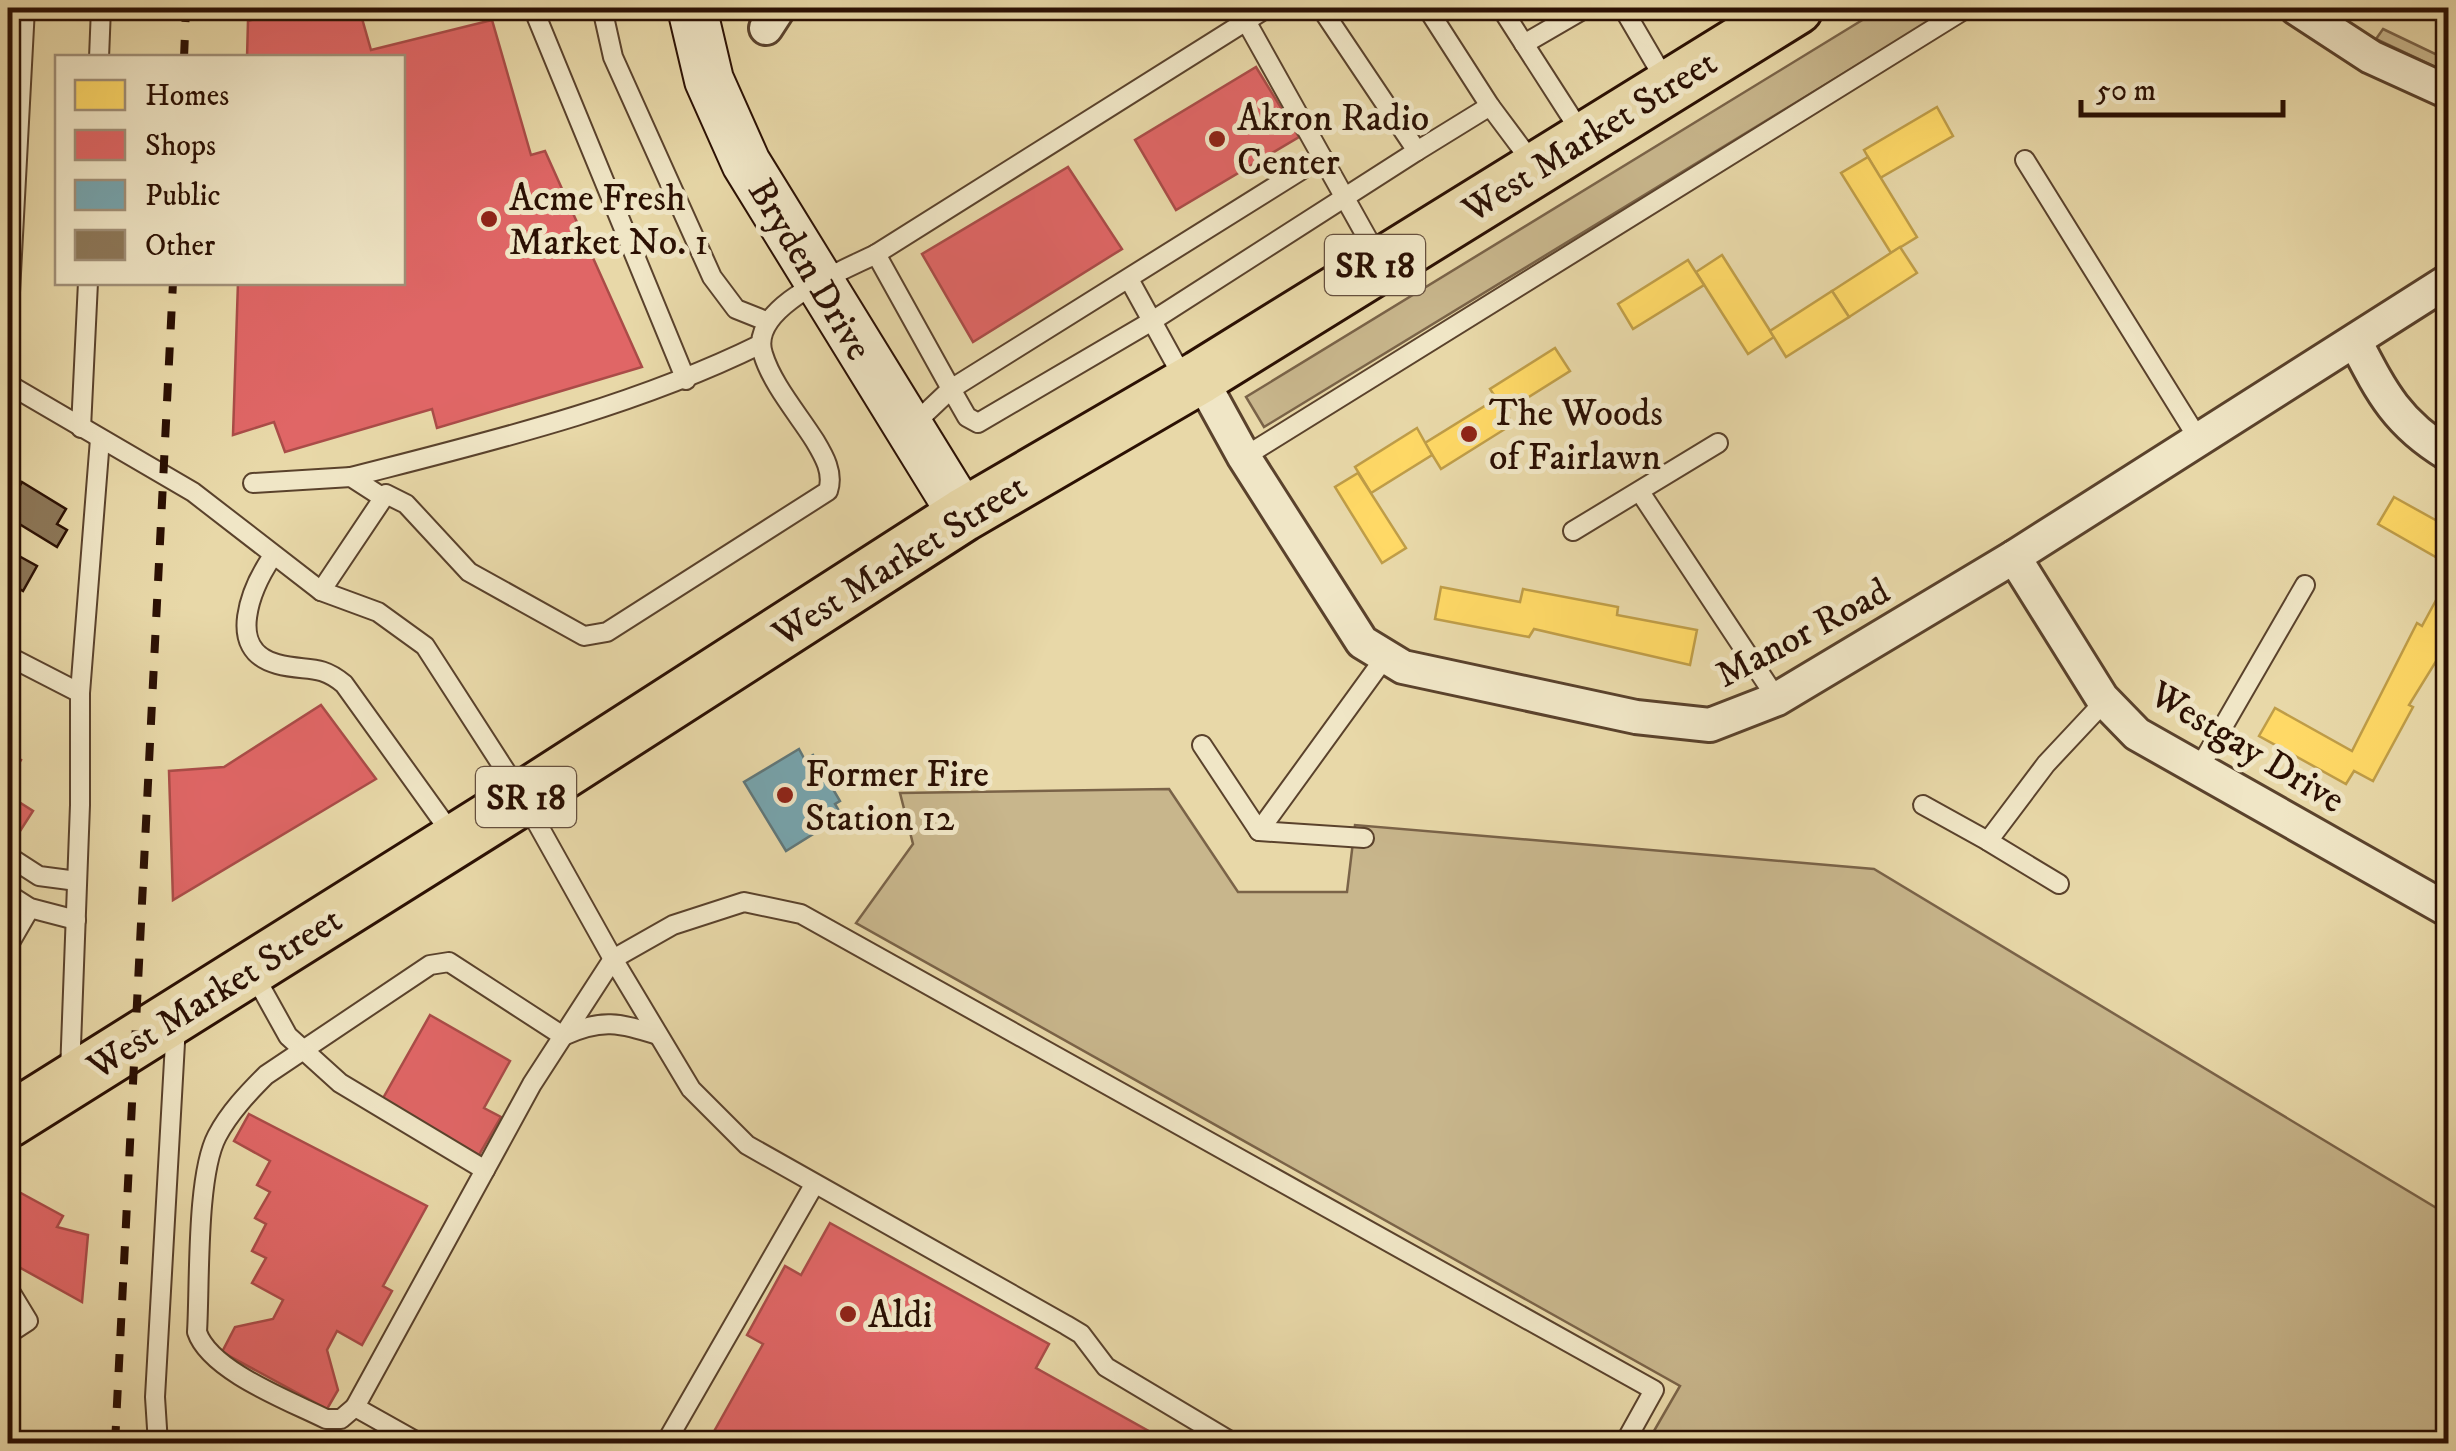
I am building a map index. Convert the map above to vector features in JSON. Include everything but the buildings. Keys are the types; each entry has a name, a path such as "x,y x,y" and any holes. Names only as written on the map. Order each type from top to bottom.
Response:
{"main road":[{"name":"West Market Street","path":"8,1121 523,798 963,515 1194,380 1796,8"}],"street":[{"name":"Bryden Drive","path":"692,8 709,80 746,162 817,284 963,515"},
{"path":"2296,8 2371,56 2448,92"},
{"name":"Manor Road","path":"1194,380 1362,642 1402,666 1673,721 1710,725 1777,700 2014,556 2448,281"},
{"path":"2354,341 2396,412 2413,432 2448,454"},
{"name":"Westgay Drive","path":"2014,556 2106,701 2137,734 2448,910"}],"lane":[{"path":"8,330 25,8"},
{"path":"99,55 102,8"},
{"path":"533,8 686,380"},
{"path":"602,8 613,57 712,277 736,309 766,321"},
{"path":"351,477 382,497 393,496 406,504 469,572 584,636 607,632 828,491 830,472 763,356 761,344 766,321 817,284 876,254 1267,8"},
{"path":"1321,8 1416,151"},
{"path":"1427,8 1536,169"},
{"path":"1501,8 1585,138"},
{"path":"1524,44 1586,8"},
{"path":"1622,8 1670,88"},
{"path":"1244,457 1967,8"},
{"path":"1246,20 1381,262"},
{"path":"876,254 967,417 978,422 1152,321 1490,106"},
{"path":"909,429 952,390 1322,157"},
{"path":"2025,160 2198,440"},
{"path":"1130,280 1152,321 1194,380"},
{"path":"81,428 88,285"},
{"path":"253,483 351,477 542,427 686,380 761,344"},
{"path":"8,384 192,492 321,591 378,612 425,646 523,798 691,1089 747,1145 1081,1334 1106,1367 1235,1444"},
{"path":"70,1083 80,692 100,439"},
{"path":"1573,531 1718,443"},
{"path":"1640,492 1777,700"},
{"path":"321,591 382,497"},
{"path":"272,557 252,587 246,632 253,650 275,664 328,670 344,684 456,840"},
{"path":"2198,770 2304,585"},
{"path":"8,656 80,692"},
{"path":"1259,831 1386,656"},
{"path":"1988,841 2046,764 2106,701"},
{"path":"1202,744 1259,831"},
{"path":"1923,805 2059,884"},
{"path":"1259,831 1364,838"},
{"path":"8,856 39,876 78,881"},
{"path":"8,894 30,908 76,920"},
{"path":"563,1036 449,962 430,965 304,1049 249,1092 214,1144 206,1174 197,1332 200,1343 220,1363 326,1419 340,1419 355,1407 485,1170 613,959 672,925 744,902 801,914 1654,1390 1624,1444"},
{"path":"8,946 30,908"},
{"path":"250,968 288,1036 340,1083 485,1170"},
{"path":"158,1444 156,1397 176,1016"},
{"path":"563,1036 592,1022 623,1024 658,1035"},
{"path":"665,1444 814,1185"},
{"path":"8,1288 28,1321 8,1334"},
{"path":"355,1407 420,1444"}],"shaded area":[{"path":"1882,8 1951,8 1264,427 1246,397"},
{"path":"2383,29 2448,60 2448,73 2376,39"},
{"path":"1169,789 1238,892 1347,892 1355,825 1874,869 2448,1215 2448,1443 1647,1443 1680,1386 856,923 913,844 900,793"}],"railway":[{"path":"184,55 186,8"},
{"path":"115,1444 173,285"}],"place":[{"name":"Akron Radio Center","path":"1217,139"},
{"name":"Acme Fresh Market No. 1","path":"489,219"},
{"name":"The Woods of Fairlawn","path":"1469,434"},
{"name":"Former Fire Station 12","path":"785,795"},
{"name":"Aldi","path":"848,1314"}]}
